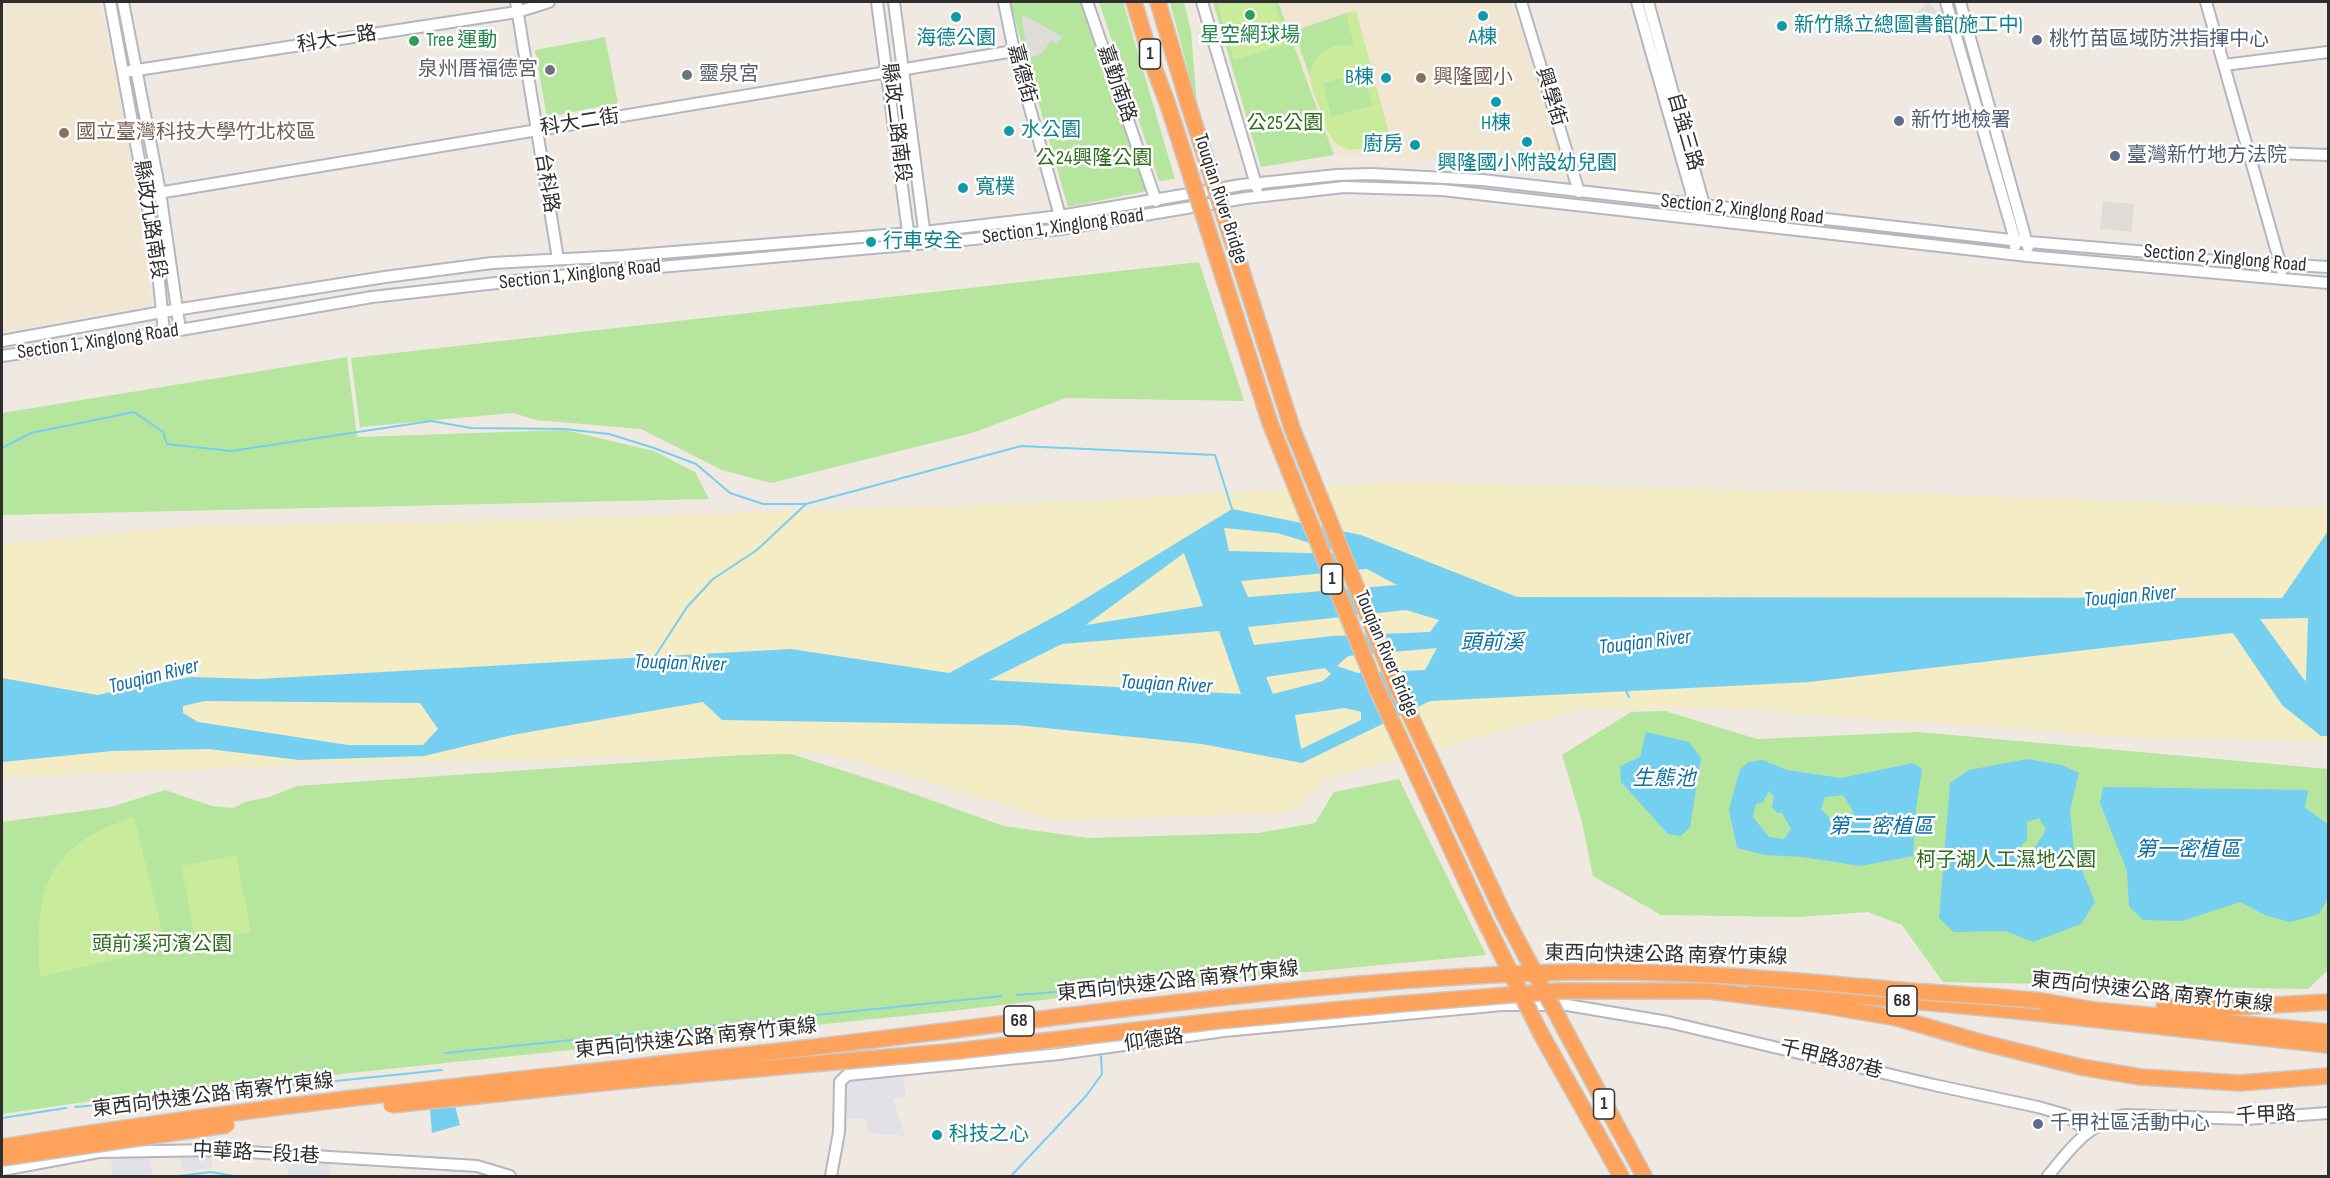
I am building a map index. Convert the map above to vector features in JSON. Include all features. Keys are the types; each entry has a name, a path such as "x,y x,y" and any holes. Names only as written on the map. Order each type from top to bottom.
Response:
{"highway":[{"name":"Touqian River Bridge","path":"1134,2 1270,423 1376,687 1481,913 1541,1035 1621,1176"},
{"name":"Touqian River Bridge","path":"1158,2 1292,428 1395,683 1504,915 1644,1176"},
{"name":"東西向快速公路 南寮竹東線","path":"2,1147 99,1131 419,1091 1229,996 1454,977 1566,972 1684,973 1805,980 2042,1001 2094,1016 2328,1045"},
{"name":"東西向快速公路 南寮竹東線","path":"2,1158 310,1113 621,1081 957,1051 1216,1021 1558,991 1710,991 1747,988 1808,991 2026,1012 2328,1032"},
{"path":"1710,991 1815,1004 1897,1018 1980,1042 2114,1074 2171,1080 2240,1083 2328,1076"},
{"path":"2042,1001 2179,1008 2328,1002"},
{"path":"2270,1081 2328,1067"}],"street":[{"name":"縣政九路南段","path":"110,2 156,252 164,332"},
{"name":"縣政九路南段","path":"123,2 160,192 180,330"},
{"name":"科大一路","path":"124,72 549,2"},
{"name":"縣政二路南段","path":"878,2 910,244"},
{"name":"縣政二路南段","path":"894,2 925,237"},
{"name":"嘉德街","path":"1004,2 1014,51 1060,216"},
{"name":"嘉勤南路","path":"1087,2 1156,201"},
{"path":"1202,2 1259,196"},
{"name":"興學街","path":"1521,2 1579,192"},
{"name":"自強三路","path":"1637,2 1699,205"},
{"name":"自強三路","path":"1648,2 1701,218"},
{"path":"1946,2 2015,240 2014,254"},
{"path":"1960,2 2029,242 2028,256"},
{"path":"2206,2 2284,280"},
{"name":"台科路","path":"517,7 558,259"},
{"name":"科大二街","path":"146,195 1014,51"},
{"path":"2224,64 2328,52"},
{"path":"2248,152 2328,154"},
{"name":"Section 2, Xinglong Road","path":"1156,201 1256,183 1337,175 1371,174 1482,180 2029,242 2148,252 2205,260 2328,267"},
{"name":"Section 2, Xinglong Road","path":"1160,213 1259,196 1344,187 1442,190 2028,256 2328,283"},
{"name":"Section 1, Xinglong Road","path":"2,356 180,330 372,297 559,276 910,244 925,237 1156,201"},
{"name":"Section 1, Xinglong Road","path":"2,341 162,312 385,277 492,263 623,256 909,232 925,237 1061,229 1160,213"},
{"name":"仰德路","path":"831,1176 839,1132 840,1082 843,1077 854,1073 1059,1054 1224,1031 1502,1005 1567,1005"},
{"name":"千甲路387巷","path":"1567,1005 1668,1022 1934,1085 2038,1107 2066,1115 2088,1132"},
{"name":"千甲路","path":"2048,1176 2088,1132 2106,1120 2126,1115 2246,1119 2328,1113"},
{"name":"中華路一段1巷","path":"2,1170 99,1152 215,1150 477,1166 510,1176"}],"shaded area":[{"name":"國立臺灣科技大學竹北校區","path":"2,2 99,2 115,73 137,193 152,305 2,332"},
{"name":"興隆國小","path":"1278,2 1512,2 1567,173 1557,176 1440,160 1334,155"},
{"path":"1927,2 1937,11 1942,11 1946,24 1924,27 1914,17"},
{"path":"1021,15 1062,37 1057,44 1051,41 1041,54 1029,58"},
{"path":"2103,201 2134,204 2132,232 2100,229"},
{"path":"903,1073 906,1096 893,1099 905,1136 868,1133 866,1119 843,1119 846,1081"},
{"path":"210,1154 213,1168 183,1171 179,1156"},
{"path":"149,1155 153,1174 112,1176 111,1157"},
{"path":"284,1160 328,1164 332,1176 289,1176"}],"green space":[{"name":"公24興隆公園","path":"1010,2 1081,2 1147,191 1068,207"},
{"path":"1099,2 1123,2 1175,179 1159,181"},
{"path":"1170,2 1184,2 1191,31 1197,105"},
{"name":"公25公園","path":"1213,2 1278,2 1334,155 1261,167"},
{"name":"星空網球場","path":"1217,2 1275,2 1287,44 1234,60"},
{"path":"1356,11 1393,148 1384,150 1381,132 1376,139 1362,148 1355,150 1341,147 1334,142 1324,124 1311,84 1311,70 1320,55 1330,48 1341,45 1355,47 1346,13","holes":["1363,72 1373,106 1331,117 1322,83"]},
{"path":"1346,13 1355,47 1311,69 1310,77 1294,31"},
{"path":"605,37 618,103 547,117 535,50"},
{"path":"1363,72 1373,106 1331,117 1322,83"},
{"path":"1199,262 1244,401 1066,398 972,433 771,483 722,470 641,429 536,420 513,413 360,427 351,358"},
{"path":"347,357 357,437 565,430 654,451 695,472 709,499 2,515 2,413"},
{"name":"柯子湖人工濕地公園","path":"1665,711 1757,739 1919,732 2328,769 2328,970 2308,989 1943,982 1902,925 1868,912 1799,917 1661,915 1593,876 1582,822 1562,755 1631,712"},
{"name":"頭前溪河濱公園","path":"785,752 1004,826 1088,838 1258,833 1315,823 1334,792 1399,779 1486,955 1149,987 952,1011 105,1099 2,1114 2,822 111,807 165,790 212,806 233,808 297,786"},
{"path":"134,817 166,947 40,977 40,920 44,896 51,875 64,857 81,842 104,828"},
{"path":"236,855 251,932 196,943 181,866"}],"sand":[{"path":"1398,482 1863,492 2328,508 2328,741 2142,738 1721,708 1583,709 1325,779 1291,813 1054,820 829,753 321,764 2,778 2,544 178,527 564,519 1105,500"}],"water":[{"name":"頭前溪","path":"1232,509 1361,535 1517,597 2282,598 2328,531 2328,736 2321,736 2282,705 2233,633 1809,682 1430,701 1302,763 1202,744 1016,725 722,720 703,702 512,735 424,756 299,760 209,749 112,751 2,762 2,678 97,695 191,677 258,679 791,649 949,673 1065,611","holes":["1224,528 1277,533 1347,554 1229,551","1184,553 1203,606 1086,625","1367,569 1397,585 1248,597 1241,581","1406,610 1439,620 1430,632 1332,636 1254,645 1248,627","2308,618 2305,681 2260,619","1219,631 1241,694 989,680 1062,644","1437,648 1425,670 1358,673 1337,666 1348,656","1325,668 1331,674 1323,681 1273,694 1266,677","204,701 420,703 438,729 423,745 348,745 198,722 183,713 183,706","1345,708 1361,712 1361,720 1301,749 1295,715"]},
{"name":"生態池","path":"1646,732 1689,742 1701,758 1690,827 1681,836 1668,834 1621,782 1620,766 1640,757"},
{"path":"2027,759 2062,765 2079,773 2070,810 2074,851 2095,902 2081,924 2033,942 2006,931 1954,932 1939,918 1950,783 1969,770","holes":["2039,818 2046,830 2035,847 2041,855 2037,862 2026,861 2018,849 2027,840 2027,822"]},
{"name":"第二密植區","path":"1763,760 1787,770 1841,778 1913,763 1922,769 1916,809 1913,856 1860,866 1803,857 1766,855 1737,848 1729,810 1740,770 1748,762","holes":["1769,791 1774,796 1772,807 1777,813 1782,813 1791,829 1784,839 1769,837 1753,817 1756,804 1763,802","1843,795 1853,811 1847,830 1843,834 1832,829 1829,817 1821,809 1825,797"]},
{"name":"第一密植區","path":"2103,787 2308,790 2305,808 2328,824 2328,898 2319,914 2291,922 2267,916 2240,902 2182,921 2143,920 2129,906 2127,871 2100,803"},
{"path":"455,1106 460,1125 432,1133 430,1109"}],"waterway":[{"path":"2,448 31,433 134,412 163,432 167,444 231,451 431,421 471,428 564,429 609,434 654,448 696,464 730,493 763,504 806,504 1021,446 1215,455 1232,509"},
{"name":"Touqian River","path":"654,658 687,607 713,579 757,550 806,504"},
{"path":"1625,689 1629,697"},
{"path":"1017,995 1094,989"},
{"path":"445,1053 1002,996"},
{"path":"1011,1176 1086,1096 1102,1074 1101,1056"},
{"path":"326,1082 442,1070"},
{"path":"176,1097 312,1083"},
{"path":"75,1107 163,1099"},
{"path":"2,1118 66,1108"},
{"path":"178,1176 211,1172 234,1176"}],"place":[{"name":"星空網球場","path":"1250,15"},
{"name":"A棟","path":"1483,16"},
{"name":"海德公園","path":"956,17"},
{"name":"新竹縣立總圖書館(施工中)","path":"1782,26"},
{"name":"桃竹苗區域防洪指揮中心","path":"2037,40"},
{"name":"Tree 運動","path":"414,41"},
{"name":"泉州厝福德宮","path":"550,70"},
{"name":"靈泉宮","path":"687,75"},
{"name":"B棟","path":"1386,78"},
{"name":"興隆國小","path":"1421,78"},
{"name":"H棟","path":"1496,102"},
{"name":"新竹地檢署","path":"1899,121"},
{"name":"水公園","path":"1009,131"},
{"name":"國立臺灣科技大學竹北校區","path":"64,133"},
{"name":"興隆國小附設幼兒園","path":"1527,142"},
{"name":"廚房","path":"1415,145"},
{"name":"臺灣新竹地方法院","path":"2115,156"},
{"name":"寬樸","path":"963,188"},
{"name":"行車安全","path":"871,242"},
{"name":"千甲社區活動中心","path":"2038,1124"},
{"name":"科技之心","path":"937,1135"}]}
